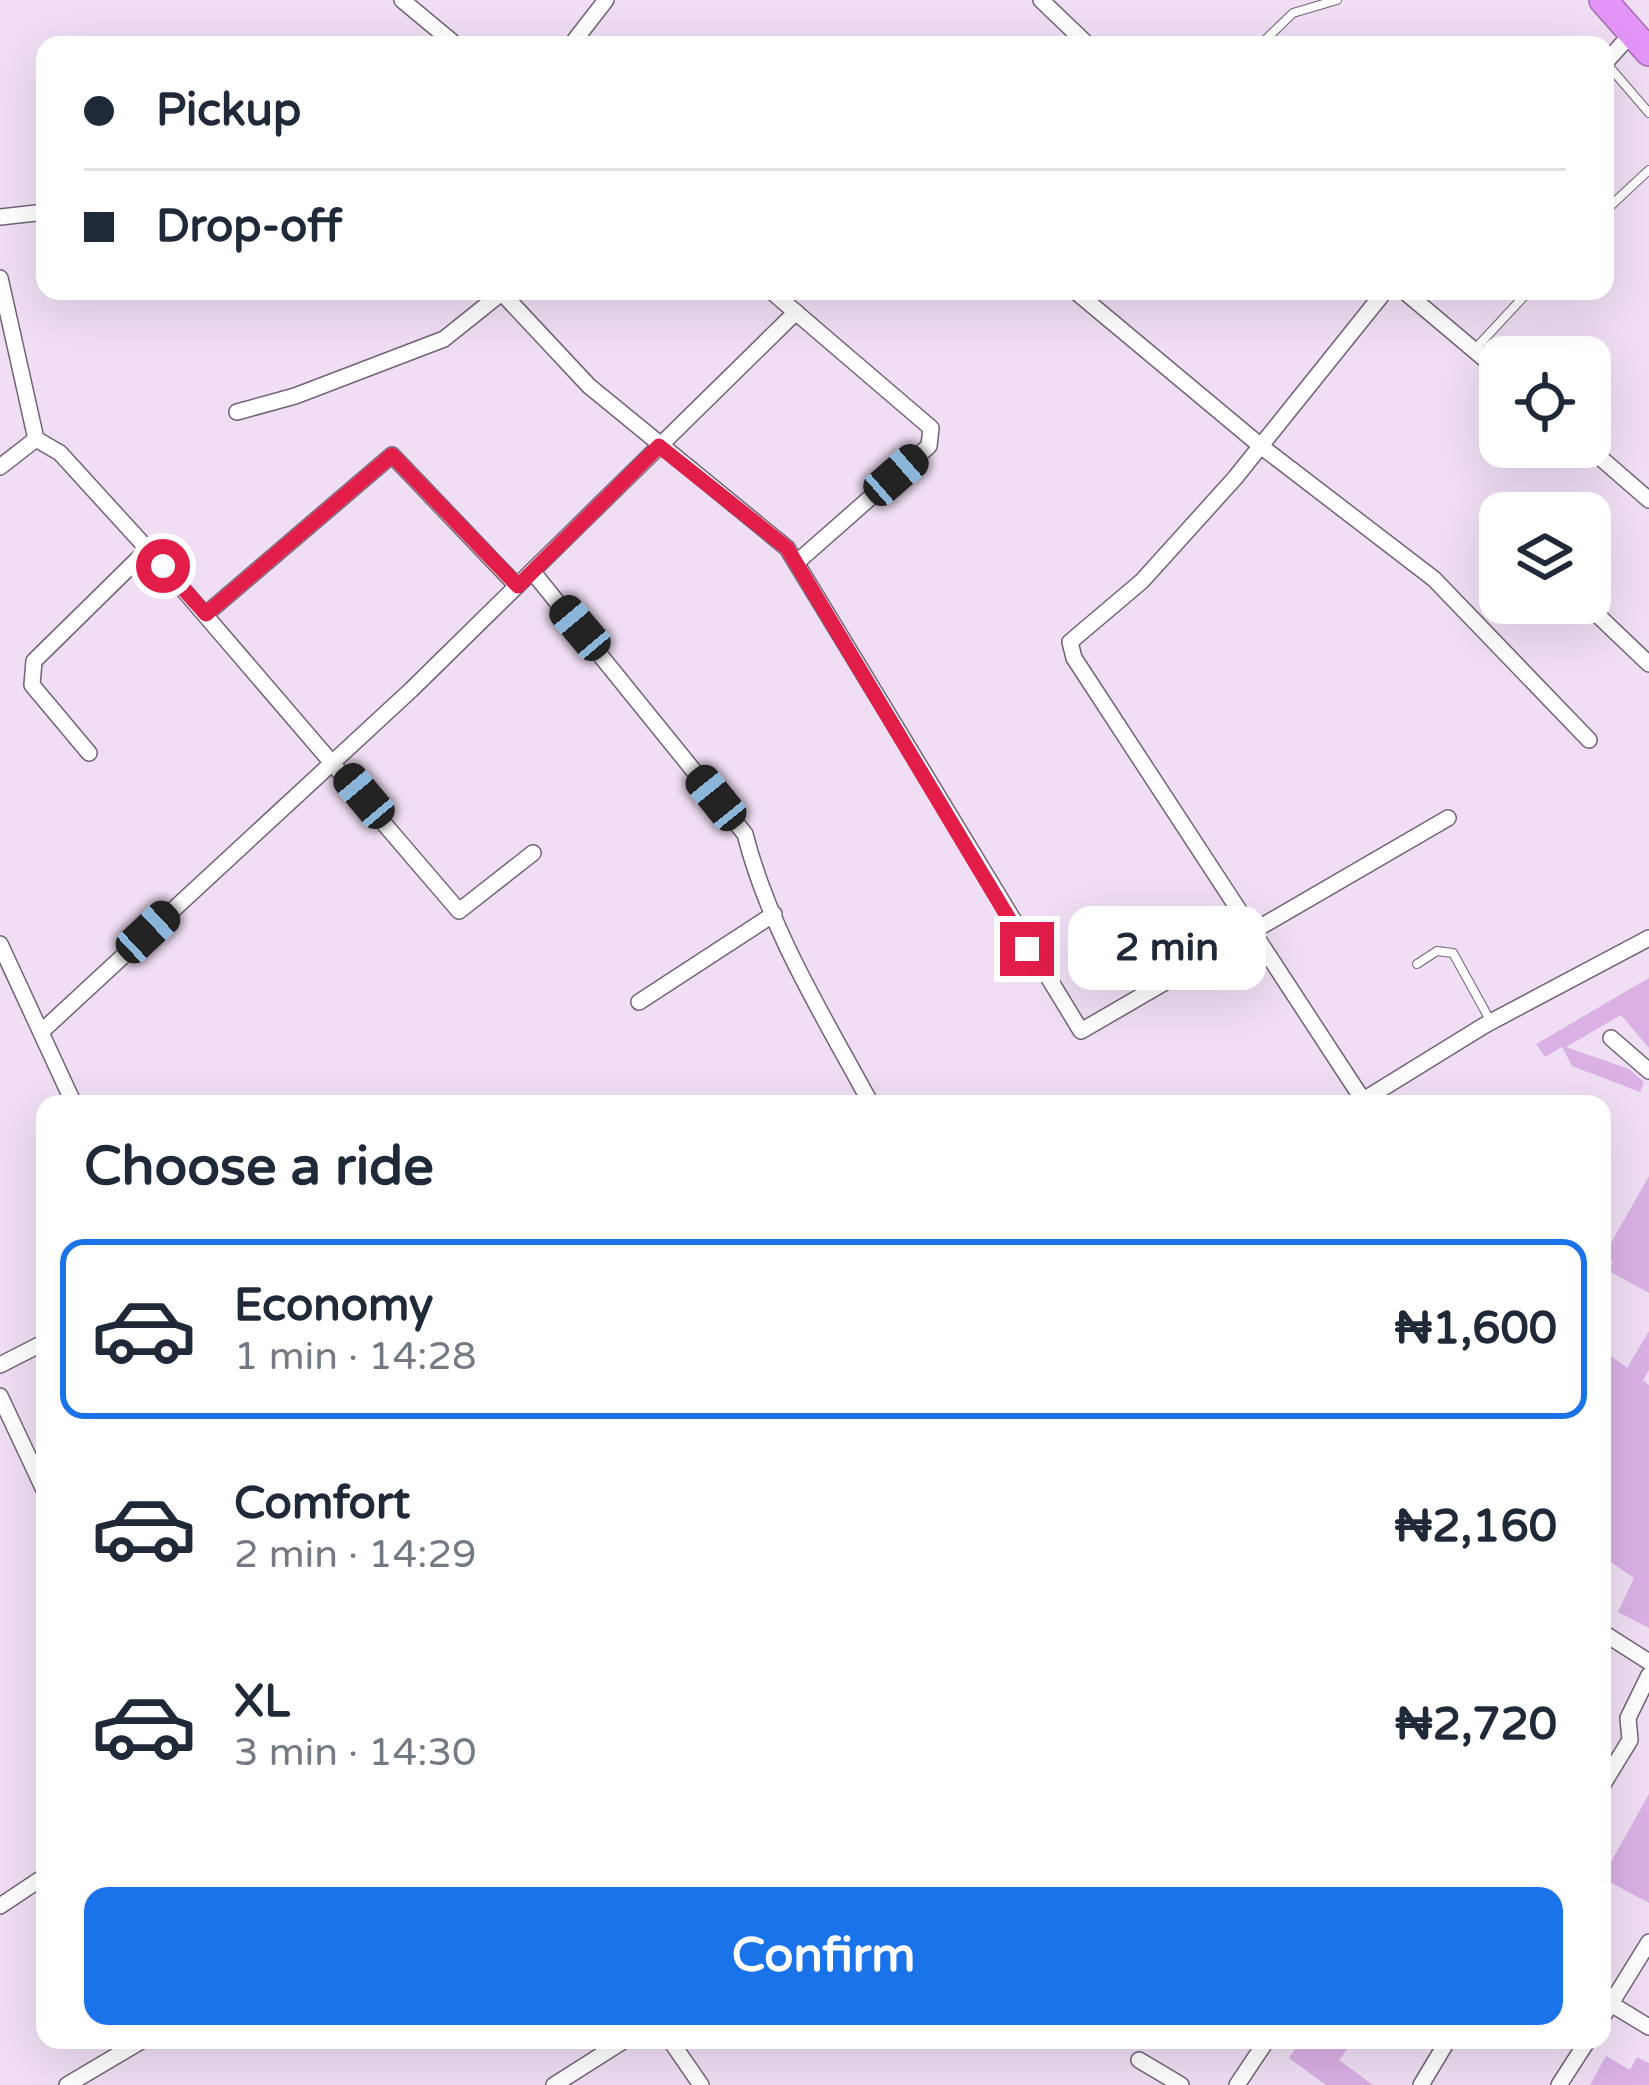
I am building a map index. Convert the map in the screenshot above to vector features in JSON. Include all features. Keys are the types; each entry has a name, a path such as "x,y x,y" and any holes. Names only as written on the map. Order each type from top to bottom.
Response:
{"highway":[{"path":"1603,0 1641,43"}],"street":[{"path":"402,0 445,36"},
{"path":"578,36 606,0"},
{"path":"1053,4 1080,36"},
{"path":"1614,57 1641,43"},
{"path":"0,217 36,213"},
{"path":"0,278 36,439 60,453 148,549 335,760 459,911 533,854"},
{"path":"237,412 295,396 444,339 493,300"},
{"path":"510,300 589,386 778,539 1073,1026 1090,1029 1448,818"},
{"path":"782,300 931,428 933,436 929,446 796,563"},
{"path":"1086,300 1262,447 1434,579 1589,740"},
{"path":"1355,1095 1074,658 1070,642 1142,580 1262,447 1378,300"},
{"path":"1416,300 1479,354"},
{"path":"41,1033 518,586 796,312"},
{"path":"0,467 36,439"},
{"path":"206,614 392,455 518,586"},
{"path":"1611,466 1648,496"},
{"path":"88,753 32,685 34,661 148,549"},
{"path":"532,571 745,834 749,860 774,914 866,1095"},
{"path":"1607,624 1649,664"},
{"path":"639,1002 774,914"},
{"path":"1371,1095 1491,1022 1649,938"},
{"path":"0,944 70,1095"},
{"path":"1610,1038 1649,1071"},
{"path":"0,1365 36,1347"},
{"path":"0,1396 36,1473"},
{"path":"1611,1638 1649,1663"},
{"path":"1611,1771 1630,1740 1628,1718 1649,1675"},
{"path":"0,1906 36,1882"},
{"path":"1611,2003 1649,1942"},
{"path":"1611,2013 1649,2027"},
{"path":"67,2085 128,2049"},
{"path":"554,2085 611,2049"},
{"path":"676,2049 701,2085"},
{"path":"1237,2085 1261,2049"},
{"path":"1421,2085 1443,2049"},
{"path":"1559,2085 1582,2049"},
{"path":"1139,2060 1181,2085"}],"lane":[{"path":"1269,36 1293,13 1337,0"},
{"path":"1614,72 1649,113"},
{"path":"1614,203 1649,170"},
{"path":"1474,350 1521,300"},
{"path":"1417,964 1437,951 1453,952 1491,1022"}],"building":[{"path":"1649,978 1649,1048 1621,1015 1566,1047 1629,1069 1644,1082 1640,1092 1572,1066 1562,1047 1545,1057 1536,1044"},
{"path":"1649,1176 1649,1293 1611,1272 1611,1243"},
{"path":"1649,1331 1649,1370 1643,1380 1649,1385 1649,1628 1618,1612 1634,1578 1611,1562 1611,1356 1627,1368"},
{"path":"1649,1794 1649,1903 1611,1883 1611,1862"},
{"path":"1295,2049 1347,2049 1339,2060 1373,2085 1326,2085 1289,2058"},
{"path":"1606,2056 1630,2070 1637,2057 1649,2063 1649,2085 1590,2085"}],"route":[{"path":"163,566 206,614 392,455 400,458 518,586 659,446 787,548 1027,949"}]}
